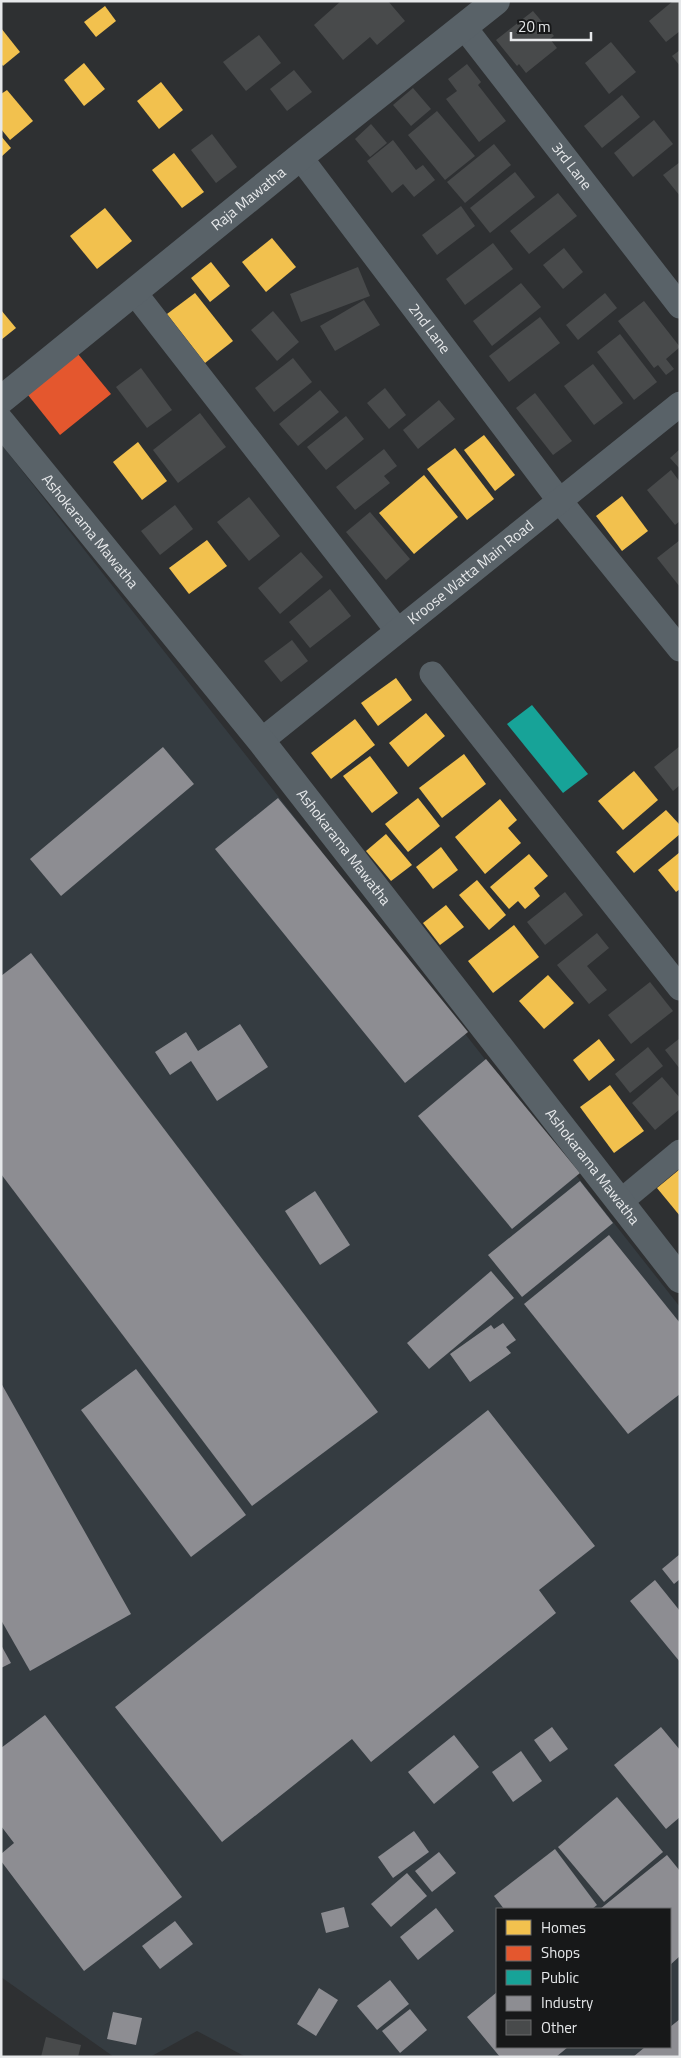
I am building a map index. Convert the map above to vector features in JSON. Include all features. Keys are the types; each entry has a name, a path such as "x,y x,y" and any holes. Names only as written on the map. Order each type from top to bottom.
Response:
{"street":[{"name":"Raja Mawatha","path":"1,400 300,157 496,1"},
{"name":"3rd Lane","path":"464,27 680,306"},
{"name":"2nd Lane","path":"300,157 559,500 680,648"},
{"path":"134,292 397,630"},
{"name":"Kroose Watta Main Road","path":"262,741 397,630 680,404"},
{"name":"Ashokarama Mawatha","path":"1,422 262,741 680,1278"},
{"path":"432,674 680,988"},
{"path":"620,1202 680,1152"}],"shaded area":[{"path":"1,444 680,1307 680,2057 246,2057 197,2031 150,2057 114,2057 1,1977"}],"building: Homes":[{"path":"105,6 116,21 96,37 84,22"},
{"path":"1,28 20,52 3,66 1,63"},
{"path":"84,63 105,89 84,106 64,80"},
{"path":"161,82 183,110 159,129 137,101"},
{"path":"7,90 33,121 10,140 1,129 1,94"},
{"path":"1,136 11,148 1,157"},
{"path":"174,153 204,192 182,208 152,170"},
{"path":"105,208 132,241 97,269 70,236"},
{"path":"272,238 296,267 266,292 242,262"},
{"path":"211,262 230,286 210,302 191,278"},
{"path":"195,293 233,341 205,363 167,314"},
{"path":"1,310 16,328 1,340"},
{"path":"484,435 515,475 495,491 464,450"},
{"path":"138,442 167,481 142,500 113,462"},
{"path":"455,448 494,499 467,520 427,469"},
{"path":"424,475 458,517 414,554 379,513"},
{"path":"622,496 648,531 622,551 596,516"},
{"path":"207,540 227,566 189,594 169,568"},
{"path":"396,678 412,700 378,726 361,703"},
{"path":"426,713 445,736 408,767 389,743"},
{"path":"355,719 375,745 331,779 311,753"},
{"path":"464,754 486,784 442,818 419,788"},
{"path":"370,756 398,793 372,813 343,776"},
{"path":"634,771 658,800 623,830 598,801"},
{"path":"418,798 440,826 408,852 385,824"},
{"path":"500,799 517,820 508,828 521,843 485,874 455,837"},
{"path":"666,810 680,825 680,834 634,873 616,852"},
{"path":"386,834 412,865 391,881 366,851"},
{"path":"441,847 458,870 433,889 416,867"},
{"path":"680,852 680,889 676,892 658,870"},
{"path":"529,854 548,876 534,888 540,896 525,909 518,901 509,909 490,887"},
{"path":"477,880 506,915 489,930 459,895"},
{"path":"446,905 464,927 440,945 423,923"},
{"path":"514,925 539,957 493,993 468,961"},
{"path":"548,975 574,1003 544,1029 519,1001"},
{"path":"599,1039 615,1060 589,1081 573,1060"},
{"path":"610,1085 644,1131 614,1153 580,1107"},
{"path":"680,1169 680,1216 657,1188"}],"building: Shops":[{"path":"78,354 111,394 60,435 28,395"}],"building: Public":[{"path":"532,705 588,774 563,793 507,724"}],"building: Industry":[{"path":"163,747 194,784 61,896 30,859"},
{"path":"278,798 468,1032 405,1083 215,849"},
{"path":"31,953 378,1412 252,1506 1,1174 1,976"},
{"path":"240,1024 268,1067 217,1101 191,1061 170,1075 155,1052 186,1032 198,1051"},
{"path":"486,1059 580,1173 512,1229 418,1116"},
{"path":"580,1181 613,1223 522,1297 488,1255"},
{"path":"315,1191 350,1245 320,1265 285,1211"},
{"path":"609,1235 680,1323 680,1394 628,1434 524,1304"},
{"path":"491,1271 514,1298 429,1369 407,1343"},
{"path":"503,1323 516,1340 506,1347 511,1353 470,1382 450,1354 491,1325 494,1329"},
{"path":"136,1369 246,1515 191,1557 81,1410"},
{"path":"1,1383 131,1614 30,1671 1,1620"},
{"path":"488,1410 595,1546 539,1590 556,1613 371,1762 352,1739 222,1842 115,1707"},
{"path":"680,1554 680,1579 674,1584 662,1569"},
{"path":"655,1580 680,1611 680,1662 630,1601"},
{"path":"1,1645 11,1663 1,1668"},
{"path":"45,1715 182,1897 84,1971 1,1861 1,1854 14,1843 1,1826 1,1748"},
{"path":"552,1727 568,1749 550,1762 534,1740"},
{"path":"661,1727 680,1750 680,1817 666,1829 614,1765"},
{"path":"454,1735 479,1767 434,1804 408,1772"},
{"path":"521,1751 542,1781 513,1802 492,1772"},
{"path":"617,1797 663,1852 604,1902 558,1847"},
{"path":"414,1831 429,1852 393,1878 378,1857"},
{"path":"555,1849 597,1905 593,1908 503,1908 494,1896"},
{"path":"439,1852 456,1873 432,1892 415,1871"},
{"path":"667,1855 680,1871 680,1956 671,1964 671,1908 601,1908"},
{"path":"407,1873 427,1896 391,1927 371,1904"},
{"path":"344,1907 349,1927 326,1933 321,1913"},
{"path":"436,1908 454,1931 418,1960 400,1937"},
{"path":"175,1921 193,1944 160,1969 142,1946"},
{"path":"390,1980 409,2004 377,2030 357,2006"},
{"path":"319,1988 338,2000 316,2036 297,2024"},
{"path":"496,1993 496,2048 567,2048 556,2057 500,2057 467,2017"},
{"path":"410,2009 427,2030 400,2053 382,2031"},
{"path":"113,2012 142,2018 136,2045 107,2039"},
{"path":"680,2019 680,2057 633,2057 644,2048 671,2048 671,2026"}],"building: Other":[{"path":"341,1 388,1 405,21 377,45 370,37 343,60 314,25"},
{"path":"673,1 680,1 680,31 666,42 649,21"},
{"path":"533,11 554,36 550,39 557,48 526,73 519,64 517,66 496,40"},
{"path":"259,35 281,63 246,91 223,62"},
{"path":"611,42 636,72 609,94 585,63"},
{"path":"680,50 680,66 672,56"},
{"path":"467,64 481,82 478,85 506,121 479,142 446,99 457,91 448,79"},
{"path":"294,70 312,92 287,111 270,89"},
{"path":"413,88 431,109 411,126 393,105"},
{"path":"622,95 640,117 602,148 584,126"},
{"path":"437,111 475,156 445,180 408,135"},
{"path":"654,120 673,144 633,177 614,153"},
{"path":"371,124 387,143 370,157 355,139"},
{"path":"212,134 237,167 216,183 191,150"},
{"path":"393,140 416,170 423,165 435,180 414,197 403,184 392,193 367,161"},
{"path":"494,144 511,165 465,203 447,182"},
{"path":"680,162 680,196 663,175"},
{"path":"515,172 535,197 490,233 470,208"},
{"path":"558,193 577,216 529,254 510,231"},
{"path":"461,206 475,226 437,255 422,235"},
{"path":"493,243 513,269 465,305 446,279"},
{"path":"564,248 583,272 563,289 543,265"},
{"path":"358,267 370,296 301,322 290,294"},
{"path":"521,283 541,307 492,346 473,321"},
{"path":"605,293 617,308 578,340 566,325"},
{"path":"364,300 380,325 335,351 320,326"},
{"path":"644,301 680,347 666,359 674,369 666,375 658,365 654,368 618,321"},
{"path":"273,311 299,342 277,361 251,330"},
{"path":"540,317 560,343 509,382 489,356"},
{"path":"620,334 657,382 634,400 597,352"},
{"path":"293,358 312,382 274,412 255,388"},
{"path":"593,364 623,403 594,425 564,386"},
{"path":"141,368 172,410 147,428 116,387"},
{"path":"385,388 406,415 389,429 367,403"},
{"path":"320,390 339,412 298,446 279,424"},
{"path":"535,393 572,441 553,455 516,408"},
{"path":"439,400 455,419 418,449 403,430"},
{"path":"200,413 226,447 178,483 153,450"},
{"path":"346,416 364,439 326,470 307,447"},
{"path":"384,449 397,466 384,476 390,483 355,510 336,487"},
{"path":"680,449 680,469 670,458"},
{"path":"671,470 680,482 680,521 675,525 647,490"},
{"path":"249,497 280,536 249,561 217,522"},
{"path":"175,505 193,529 160,555 141,531"},
{"path":"370,512 410,559 386,580 346,532"},
{"path":"680,540 680,587 657,558"},
{"path":"301,552 323,577 280,614 258,588"},
{"path":"330,589 351,616 310,648 289,622"},
{"path":"292,640 308,661 281,682 264,661"},
{"path":"680,746 680,785 673,791 654,767"},
{"path":"565,892 583,915 545,945 527,922"},
{"path":"597,933 609,948 587,966 607,990 589,1004 557,965"},
{"path":"650,982 673,1011 631,1044 608,1015"},
{"path":"680,1038 680,1069 665,1050"},
{"path":"648,1047 663,1066 630,1093 615,1074"},
{"path":"662,1077 680,1098 680,1109 655,1130 632,1103"},
{"path":"46,2037 81,2045 78,2057 41,2057"}]}
